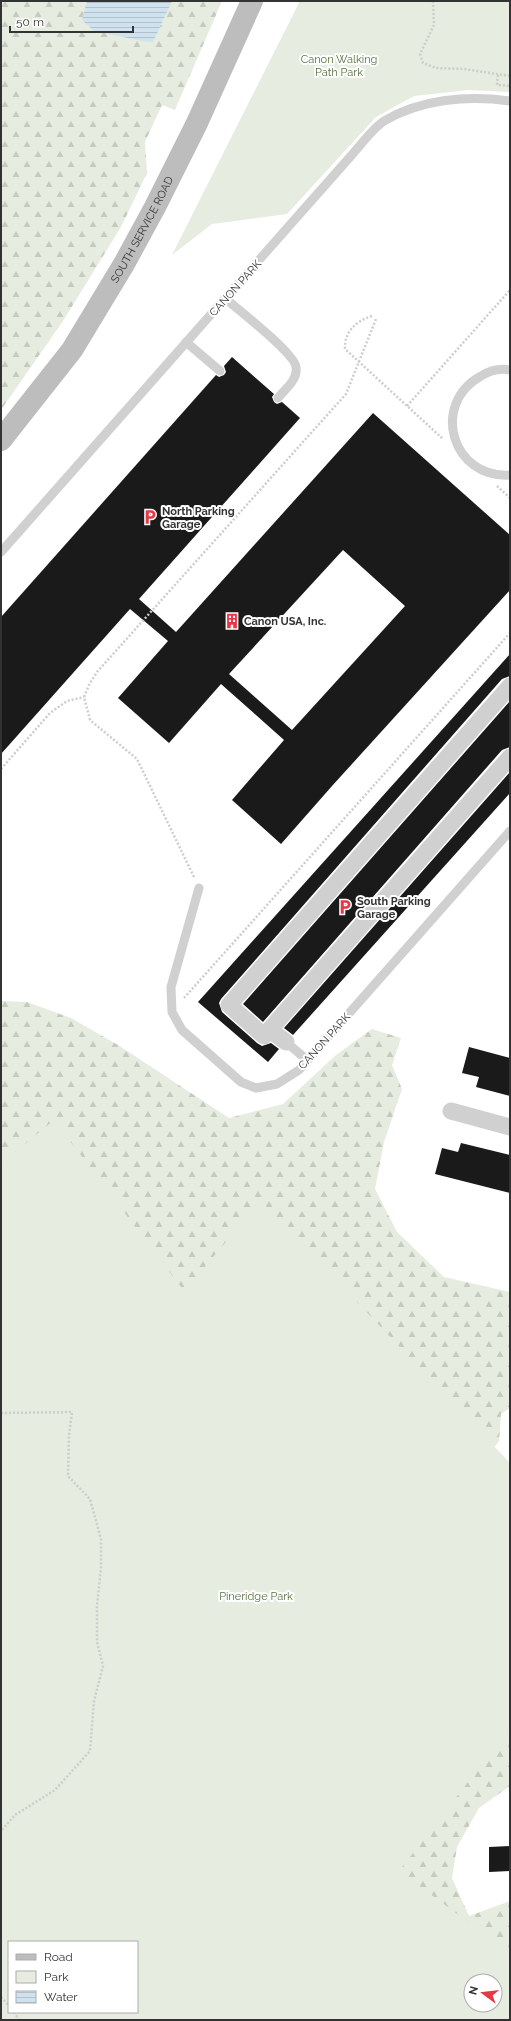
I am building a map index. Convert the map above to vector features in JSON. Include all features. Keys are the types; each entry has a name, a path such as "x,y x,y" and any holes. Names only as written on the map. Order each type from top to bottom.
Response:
{"main road":[{"name":"SOUTH SERVICE ROAD","path":"1,440 72,350 124,264 155,207 196,123 252,1"}],"street":[{"path":"510,686 229,1005 264,1036 510,757"},
{"path":"270,1030 286,1042"},
{"path":"451,1111 510,1127"}],"lane":[{"name":"CANON PARK","path":"1,552 350,157 383,122 425,103 469,99 510,101"},
{"path":"226,299 289,354 297,366 295,378 278,398"},
{"path":"186,342 220,371"},
{"path":"510,370 488,372 472,381 460,395 453,412 452,430 458,448 469,462 484,471 500,476 510,475"},
{"name":"CANON PARK","path":"199,888 170,987 172,1012 182,1030 241,1082 256,1088 277,1084 298,1070 510,831"},
{"path":"286,1042 307,1060"}],"path":[{"path":"433,1 434,25 420,54 423,63 436,68 464,69 510,76"},
{"path":"498,75 497,85 510,86"},
{"path":"407,406 510,290"},
{"path":"372,316 361,320 349,332 345,342 345,349 447,442"},
{"path":"199,888 137,759 90,720 84,697 97,672 346,394 376,319"},
{"path":"493,483 510,498"},
{"path":"172,1012 510,633"},
{"path":"1,769 50,713 67,701 84,697"},
{"path":"1,1413 72,1412 69,1435 68,1476 90,1499 100,1539 101,1567 97,1642 103,1666 94,1701 90,1751 56,1790 15,1815 1,1831"},
{"path":"1,1997 8,2005"}],"green space":[{"path":"1,1 222,1 175,110 162,105 145,142 147,173 121,227 63,321 1,410"},
{"name":"Canon Walking Path Park","path":"300,1 510,1 510,92 468,90 414,96 376,117 287,214 212,224 172,255"},
{"name":"Pineridge Park","path":"1,1001 27,1002 71,1018 118,1045 229,1118 283,1104 336,1055 372,1029 401,1038 392,1065 402,1089 384,1142 375,1189 397,1232 444,1277 510,1292 510,1408 501,1414 499,1441 471,1476 510,1467 510,1786 479,1808 457,1847 452,1878 469,1916 510,1901 510,2020 1,2020"},
{"name":"Pineridge Park","path":"54,1120 184,1291 261,1201 510,1463 510,1728 399,1871 510,1953 510,2020 1,2020 1,1164"}],"water":[{"path":"87,1 172,1 153,42 94,31 82,20"}],"building":[{"name":"Canon USA, Inc.","path":"232,357 274,394 272,397 274,402 277,404 282,402 300,418 139,599 176,632 373,413 510,535 510,590 281,844 232,800 284,740 221,684 169,743 118,698 168,641 130,609 1,754 1,617 216,375 219,377 224,375 226,372 224,366","holes":["343,550 405,606 292,730 229,674"]},
{"path":"510,654 510,676 502,679 221,999 219,1003 222,1012 257,1043 262,1046 271,1043 279,1049 268,1062 198,1002"},
{"path":"510,701 510,747 502,750 263,1022 243,1004"},
{"path":"510,772 510,793 293,1035 284,1028"},
{"path":"469,1047 510,1058 510,1096 476,1087 479,1077 462,1073"},
{"path":"461,1143 510,1155 510,1193 435,1174 442,1148 458,1152"},
{"path":"510,1846 510,1871 489,1872 489,1847"}],"place":[{"name":"North Parking Garage","path":"150,517"},
{"name":"Canon USA, Inc.","path":"232,621"},
{"name":"South Parking Garage","path":"345,907"}]}
